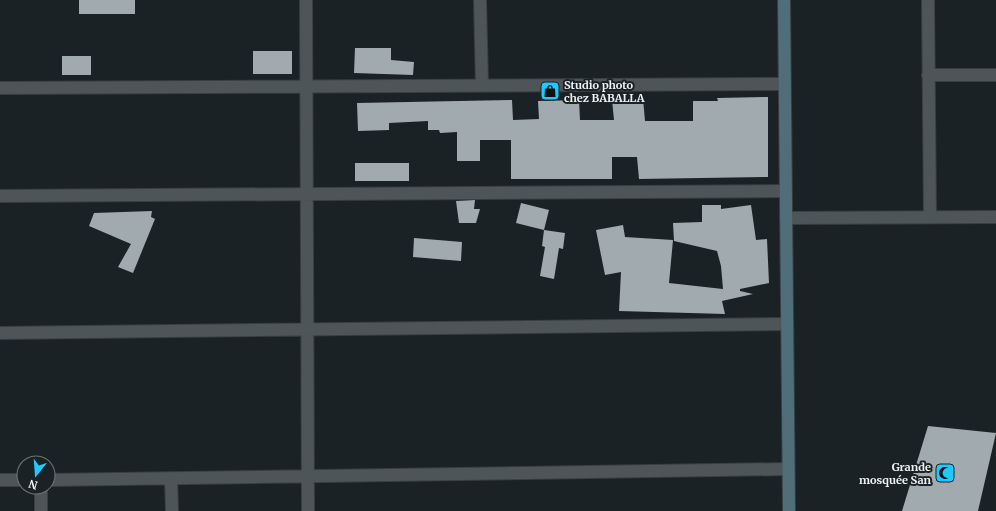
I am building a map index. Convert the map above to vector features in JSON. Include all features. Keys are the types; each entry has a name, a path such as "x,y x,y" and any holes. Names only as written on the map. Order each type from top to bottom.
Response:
{"main road":[{"path":"784,0 789,511"}],"street":[{"path":"306,0 308,511"},
{"path":"480,0 482,86"},
{"path":"928,0 930,217"},
{"path":"928,75 996,75"},
{"path":"0,88 784,84"},
{"path":"0,196 785,191"},
{"path":"786,218 996,217"},
{"path":"0,333 787,324"},
{"path":"56,480 788,469"},
{"path":"171,478 172,511"},
{"path":"0,480 16,480"},
{"path":"41,495 42,511"}],"building":[{"path":"79,0 135,0 135,14 79,14"},
{"path":"355,48 391,48 391,60 414,62 413,75 354,73"},
{"path":"253,51 292,51 292,74 253,74"},
{"path":"62,56 91,56 91,75 62,75"},
{"path":"768,97 768,177 639,179 637,157 612,157 612,179 511,179 511,140 480,140 480,161 457,161 457,132 440,133 439,130 428,130 428,121 389,123 389,130 358,131 357,103 512,100 513,120 539,119 538,101 579,100 580,120 614,120 612,100 643,98 645,121 693,121 693,101 718,101 717,98"},
{"path":"355,163 409,163 409,181 355,181"},
{"path":"475,200 474,209 480,209 476,223 459,223 456,201"},
{"path":"521,203 549,210 544,230 516,223"},
{"path":"702,205 721,205 721,209 751,205 756,240 767,239 769,283 740,289 740,291 753,294 722,301 725,314 619,311 621,272 605,275 596,230 623,225 625,237 673,240 669,283 723,289 721,266 717,251 674,241 673,223 702,222"},
{"path":"152,211 151,217 155,219 133,273 118,267 131,244 89,226 94,213"},
{"path":"544,230 565,233 563,249 559,248 554,279 540,276 545,247 542,246"},
{"path":"414,238 462,242 461,261 413,257"},
{"path":"928,426 996,433 978,511 902,511"}],"place":[{"name":"Studio photo chez BABALLA","path":"550,91"},
{"name":"Grande mosquée San","path":"945,473"}]}
